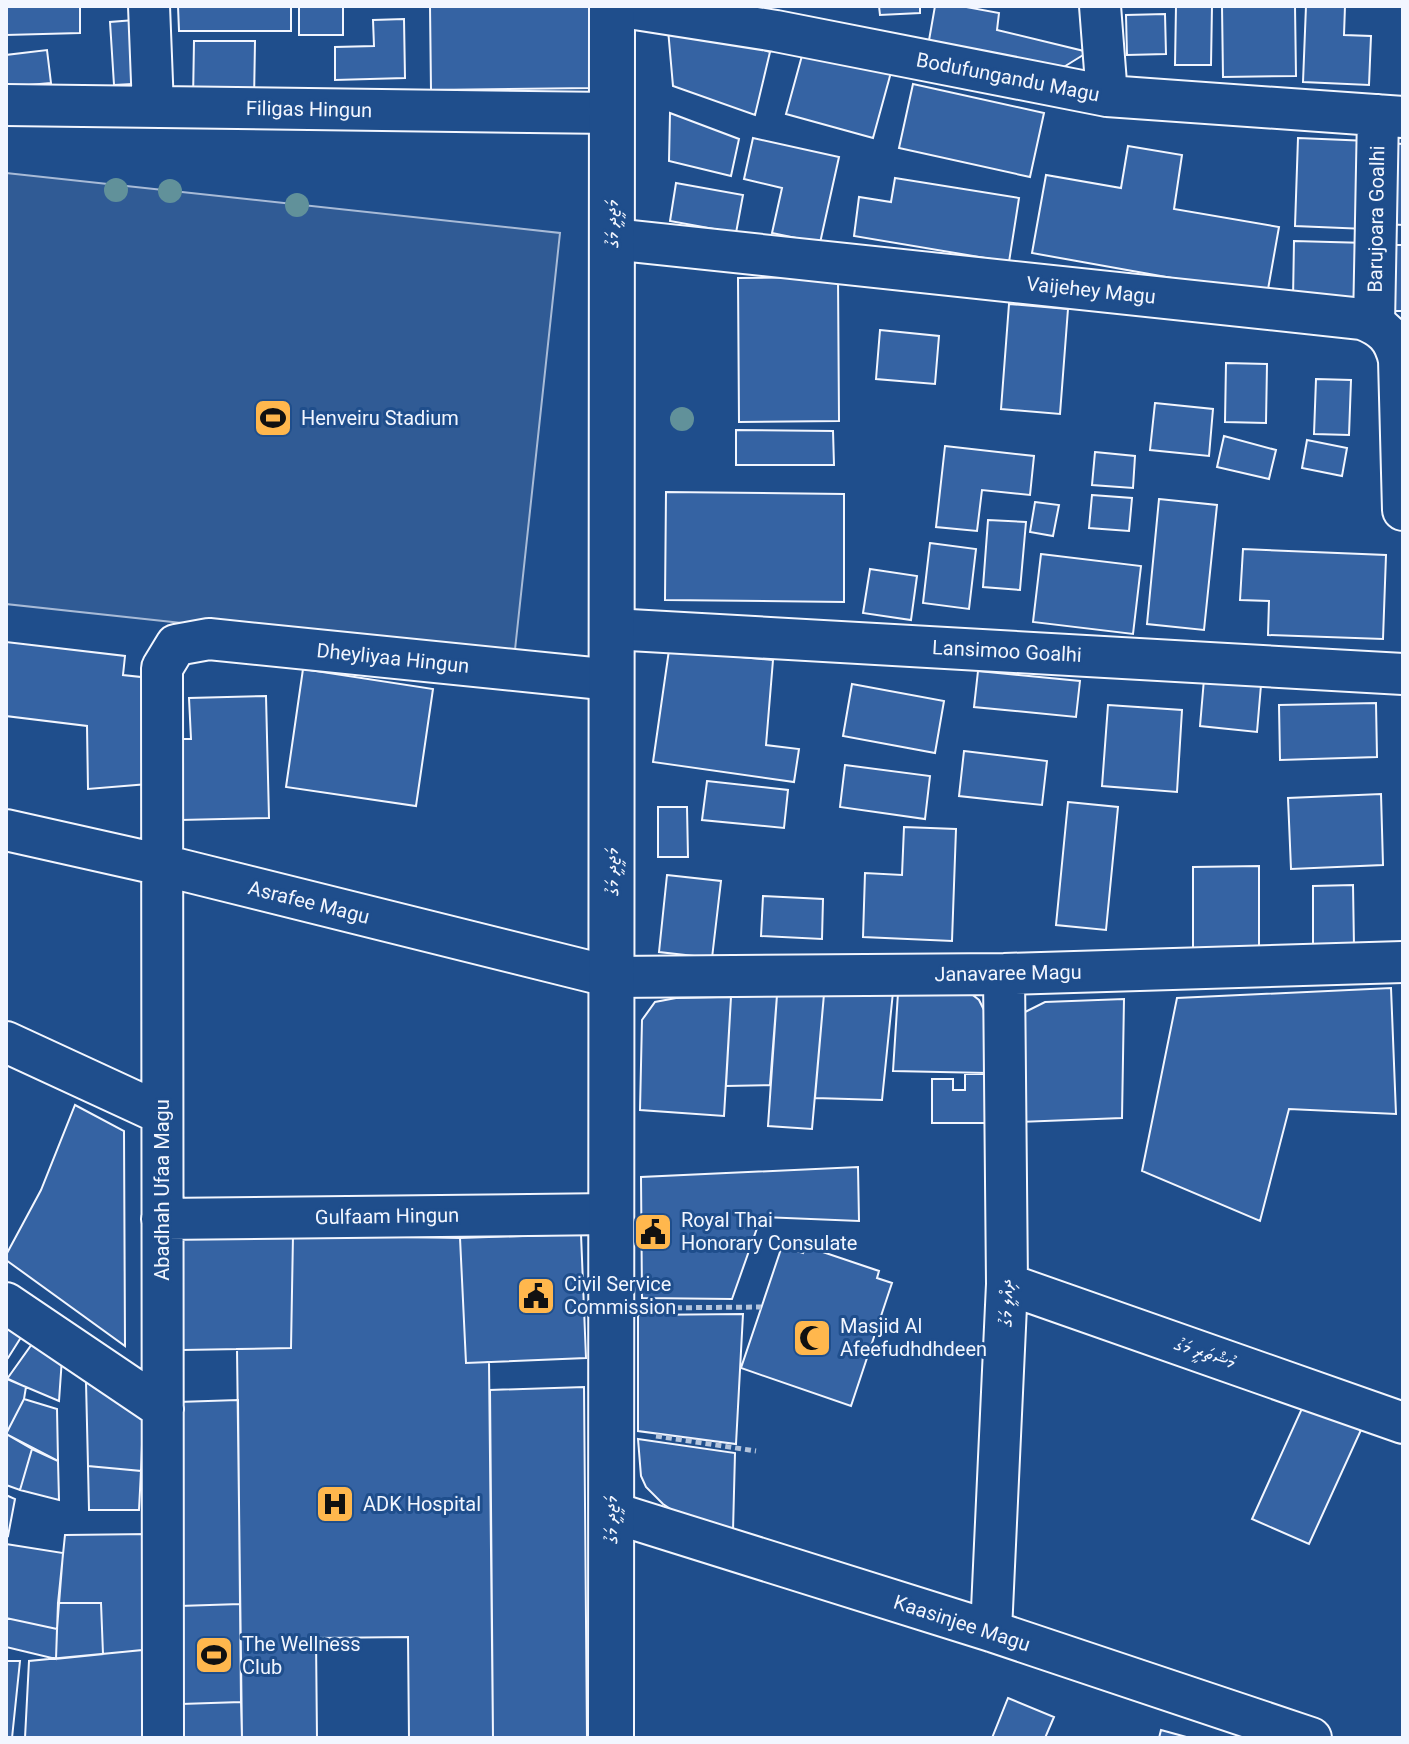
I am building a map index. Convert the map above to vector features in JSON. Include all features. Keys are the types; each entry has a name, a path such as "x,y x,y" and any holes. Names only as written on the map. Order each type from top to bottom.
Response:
{"street":[{"path":"149,6 153,107"},
{"name":"Bodufungandu Magu","path":"614,6 776,31 1107,96 1391,116"},
{"name":"މަޖީދީ މަގު","path":"611,1738 614,6"},
{"path":"1100,6 1107,96"},
{"name":"Filigas Hingun","path":"6,105 612,113"},
{"name":"Barujoara Goalhi","path":"1374,324 1391,116"},
{"name":"Vaijehey Magu","path":"612,239 1362,319 1374,324"},
{"path":"1374,324 1392,337 1399,360 1403,510"},
{"name":"Lansimoo Goalhi","path":"612,629 1403,674"},
{"name":"Dheyliyaa Hingun","path":"176,645 209,639 612,680"},
{"name":"Abadhah Ufaa Magu","path":"163,1738 162,668 176,645"},
{"name":"Asrafee Magu","path":"6,830 162,865 612,977"},
{"name":"Janavaree Magu","path":"612,977 1004,974 1403,962"},
{"name":"ދިއްލީ މަގު","path":"991,1631 1007,1284 1004,974"},
{"path":"6,1042 162,1114"},
{"name":"Gulfaam Hingun","path":"162,1219 612,1214"},
{"name":"މުޝްތަރީ މަގު","path":"1007,1284 1403,1423"},
{"path":"6,1303 163,1409"},
{"name":"Kaasinjee Magu","path":"611,1512 991,1631 1311,1738"}],"path":[{"path":"611,1309 761,1307"},
{"path":"612,1430 756,1451"}],"shaded area":[{"name":"Henveiru Stadium","path":"6,173 560,233 514,659 6,604"}],"building":[{"path":"6,6 80,6 80,33 6,35"},
{"path":"178,6 291,6 291,31 179,31"},
{"path":"299,6 343,6 343,35 299,35"},
{"path":"430,6 591,6 593,88 431,90"},
{"path":"879,6 920,6 920,13 880,15"},
{"path":"935,6 961,6 999,13 997,30 1088,52 1054,73 928,46"},
{"path":"1176,6 1212,6 1211,65 1175,65"},
{"path":"1222,6 1295,6 1296,76 1223,77"},
{"path":"1306,6 1345,6 1344,35 1371,36 1369,85 1303,82"},
{"path":"1165,14 1166,54 1127,55 1126,15"},
{"path":"667,18 770,52 755,115 673,86"},
{"path":"147,19 151,83 114,85 110,22"},
{"path":"404,19 405,78 335,80 335,47 374,46 373,20"},
{"path":"194,41 255,41 254,101 193,100"},
{"path":"806,41 893,65 873,138 786,114"},
{"path":"47,50 51,83 6,87 6,55"},
{"path":"913,84 1044,113 1030,177 899,148"},
{"path":"670,113 739,139 731,176 669,161"},
{"path":"753,138 839,157 820,243 772,233 782,188 744,179"},
{"path":"1298,138 1369,141 1366,229 1295,226"},
{"path":"1386,143 1403,144 1403,225 1383,224"},
{"path":"1128,146 1182,155 1174,209 1279,227 1267,295 1032,253 1046,175 1121,188"},
{"path":"895,178 1019,198 1009,262 854,236 859,197 891,202"},
{"path":"676,183 743,195 736,233 670,221"},
{"path":"1294,241 1367,243 1366,300 1293,299"},
{"path":"1383,245 1403,245 1403,311 1384,311"},
{"path":"838,277 839,421 739,422 738,278"},
{"path":"1009,304 1068,309 1060,414 1001,409"},
{"path":"880,330 939,336 935,384 876,379"},
{"path":"1226,363 1267,364 1266,423 1225,422"},
{"path":"1316,379 1351,380 1349,435 1314,434"},
{"path":"1155,403 1213,409 1209,456 1150,450"},
{"path":"736,430 833,431 834,465 736,465"},
{"path":"1224,436 1276,450 1269,479 1217,467"},
{"path":"1307,440 1347,448 1342,476 1302,468"},
{"path":"945,446 1034,456 1030,495 982,490 977,531 936,527"},
{"path":"1095,452 1135,456 1133,488 1092,485"},
{"path":"666,492 844,494 844,602 665,600"},
{"path":"1092,495 1132,498 1129,531 1089,528"},
{"path":"1159,499 1217,505 1204,630 1147,624"},
{"path":"1035,502 1059,505 1053,536 1030,532"},
{"path":"988,520 1026,522 1020,590 983,587"},
{"path":"930,543 976,549 969,609 923,603"},
{"path":"1243,549 1386,555 1383,639 1268,635 1269,601 1240,600"},
{"path":"1041,554 1141,566 1133,634 1033,622"},
{"path":"870,569 917,576 911,620 863,613"},
{"path":"6,642 125,656 123,675 150,678 148,784 88,789 87,726 6,716"},
{"path":"669,650 773,660 766,745 799,749 794,782 653,762"},
{"path":"303,669 433,689 416,806 286,787"},
{"path":"978,671 1080,681 1076,717 974,707"},
{"path":"1204,679 1261,685 1257,732 1200,726"},
{"path":"852,684 944,701 935,753 843,736"},
{"path":"266,696 269,818 180,820 179,739 191,739 189,698"},
{"path":"1376,703 1377,757 1280,760 1279,705"},
{"path":"1108,705 1182,710 1177,792 1102,786"},
{"path":"964,751 1047,761 1042,805 959,796"},
{"path":"845,765 930,776 925,819 840,807"},
{"path":"707,781 788,790 784,828 702,820"},
{"path":"1381,794 1383,865 1291,869 1288,798"},
{"path":"1068,802 1118,807 1106,930 1056,925"},
{"path":"658,807 687,807 688,857 658,857"},
{"path":"904,827 956,829 952,941 863,937 865,873 902,875"},
{"path":"1259,866 1259,950 1193,951 1193,867"},
{"path":"667,875 721,881 712,958 659,952"},
{"path":"1353,885 1354,947 1313,948 1313,886"},
{"path":"763,896 823,899 822,939 761,936"},
{"path":"1391,988 1396,1114 1289,1109 1260,1221 1142,1171 1177,998"},
{"path":"893,992 882,1100 815,1098 824,994"},
{"path":"969,992 979,1000 987,1016 987,1073 893,1071 898,993"},
{"path":"824,994 812,1129 768,1126 777,995"},
{"path":"777,995 770,1085 726,1086 731,997"},
{"path":"731,997 724,1116 640,1110 642,1020 655,1002 676,998"},
{"path":"1124,999 1122,1118 1019,1122 1021,1023 1025,1012 1045,1002"},
{"path":"965,1074 988,1074 988,1123 932,1123 932,1079 953,1079 953,1090 965,1090"},
{"path":"75,1105 124,1131 125,1346 6,1260 41,1190"},
{"path":"858,1167 859,1221 761,1217 732,1299 642,1298 641,1177"},
{"name":"Civil Service Commission","path":"581,1234 586,1358 466,1363 460,1238"},
{"path":"179,1235 293,1235 291,1348 182,1350"},
{"name":"ADK Hospital","path":"293,1235 460,1238 466,1363 489,1362 493,1738 409,1738 408,1637 316,1638 317,1738 242,1738 237,1349 291,1348"},
{"name":"Masjid Al Afeefudhdhdeen","path":"782,1246 803,1253 805,1246 879,1271 877,1278 892,1283 851,1406 741,1368"},
{"path":"743,1314 736,1444 638,1431 638,1315"},
{"path":"6,1316 25,1331 8,1358 6,1357"},
{"path":"37,1337 62,1358 59,1401 7,1379"},
{"path":"6,1378 26,1387 24,1399 6,1434"},
{"path":"86,1382 143,1418 141,1471 88,1466"},
{"path":"584,1387 587,1738 493,1738 490,1390"},
{"path":"24,1399 57,1409 58,1461 6,1434"},
{"path":"238,1400 240,1604 179,1606 178,1402"},
{"path":"1304,1404 1361,1430 1309,1544 1252,1519"},
{"path":"6,1434 32,1449 20,1490 6,1485"},
{"path":"638,1439 735,1453 733,1531 663,1504 646,1487 641,1476"},
{"path":"32,1449 58,1461 59,1500 20,1490"},
{"path":"88,1466 141,1471 139,1510 89,1510"},
{"path":"6,1495 15,1499 8,1536 6,1535"},
{"path":"149,1534 142,1650 103,1654 101,1603 58,1603 65,1535"},
{"path":"6,1544 63,1553 57,1629 6,1618"},
{"path":"58,1603 101,1603 103,1654 56,1659"},
{"path":"240,1604 241,1702 181,1704 179,1606"},
{"path":"6,1618 57,1629 56,1659 6,1647"},
{"path":"142,1650 143,1738 25,1738 29,1661"},
{"path":"6,1661 20,1661 12,1738 6,1738"},
{"path":"1008,1698 1054,1717 1045,1738 992,1738"},
{"path":"241,1702 242,1738 182,1738 181,1704"},
{"path":"1161,1730 1190,1738 1159,1738"}],"place":[{"name":"Henveiru Stadium","path":"273,418"},
{"name":"Royal Thai Honorary Consulate","path":"653,1232"},
{"name":"Civil Service Commission","path":"536,1296"},
{"name":"Masjid Al Afeefudhdhdeen","path":"812,1338"},
{"name":"ADK Hospital","path":"335,1504"},
{"name":"The Wellness Club","path":"214,1655"}]}
